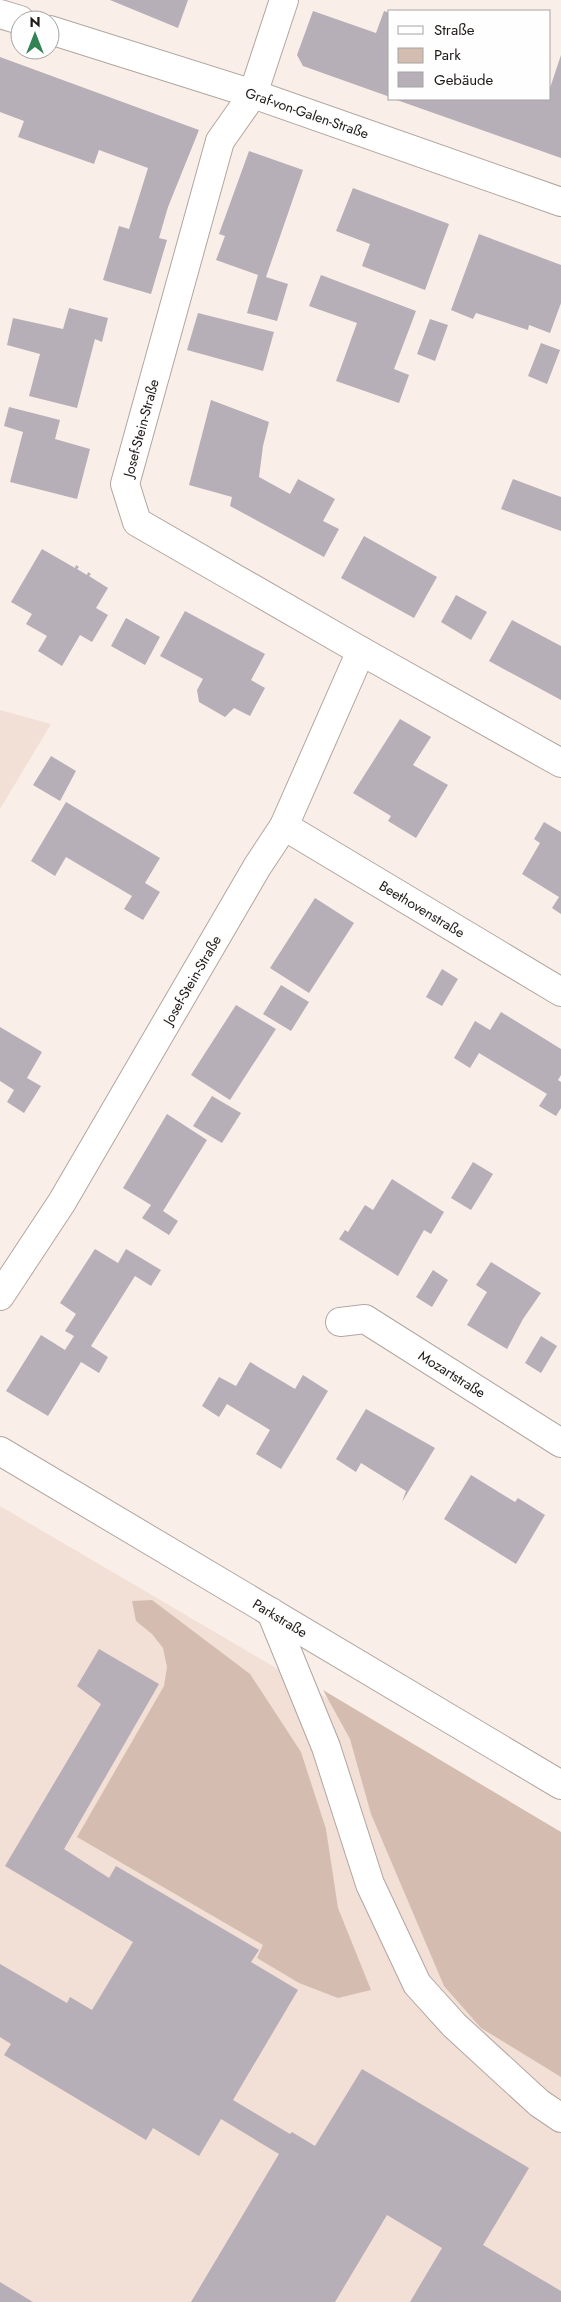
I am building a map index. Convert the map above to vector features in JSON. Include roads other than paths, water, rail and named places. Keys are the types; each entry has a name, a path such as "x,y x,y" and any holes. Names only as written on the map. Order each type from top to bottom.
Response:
{"street":[{"name":"Josef-Stein-Straße","path":"284,0 253,94 220,141 126,484 137,522 561,763"},
{"name":"Graf-von-Galen-Straße","path":"60,33 253,94 561,202"},
{"name":"Josef-Stein-Straße","path":"0,1296 62,1202 257,867 284,826 361,651"},
{"name":"Beethovenstraße","path":"284,826 561,992"},
{"name":"Mozartstraße","path":"340,1322 365,1319 561,1443"},
{"name":"Parkstraße","path":"0,1451 561,1785"},
{"path":"271,1612 326,1747 370,1884 417,1984 454,2025 539,2103 561,2118"}]}
